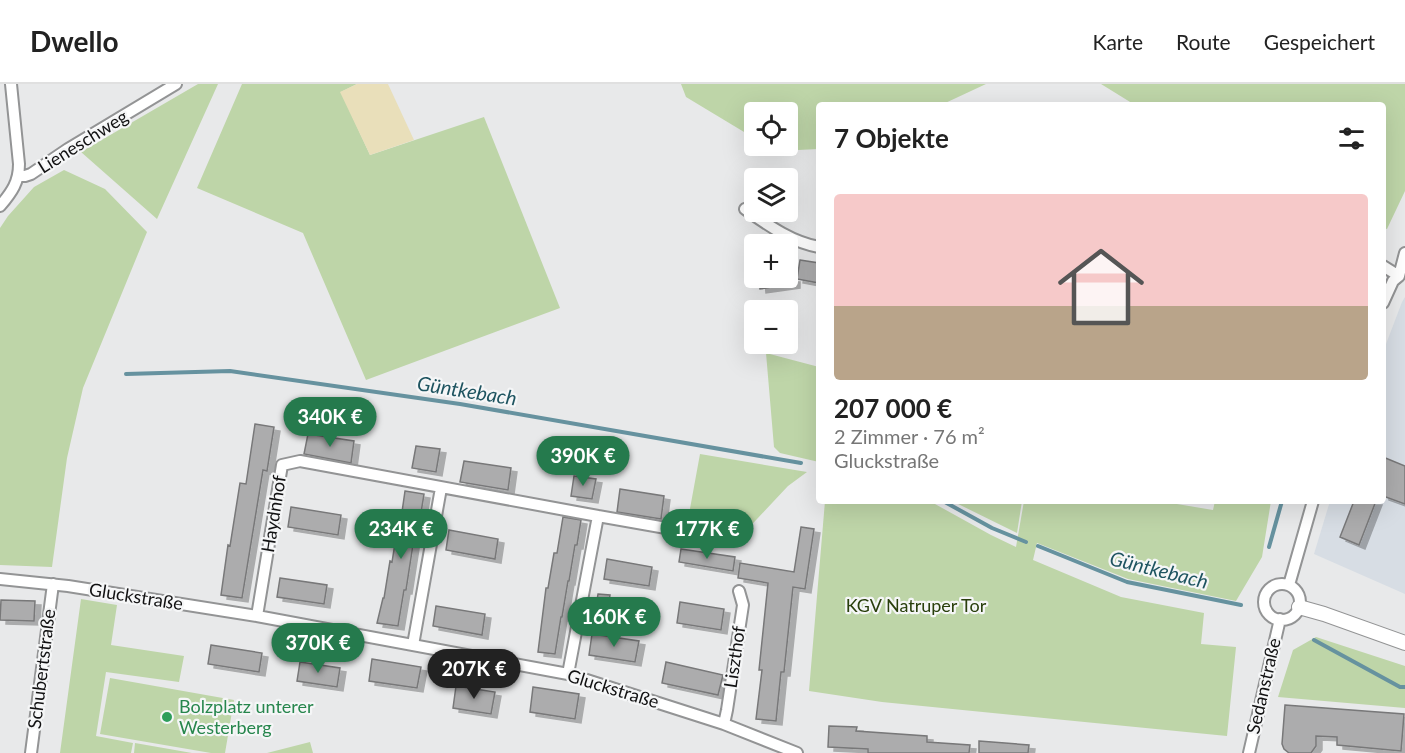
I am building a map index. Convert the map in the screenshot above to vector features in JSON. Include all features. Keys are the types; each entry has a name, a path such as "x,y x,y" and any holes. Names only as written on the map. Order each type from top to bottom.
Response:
{"street":[{"path":"10,84 19,176"},
{"name":"Lieneschweg","path":"0,206 10,194 19,176 31,174 176,84"},
{"path":"764,222 775,230 809,246 816,247"},
{"path":"1402,276 1405,253"},
{"path":"1386,268 1402,276"},
{"path":"1386,296 1393,281 1402,276"},
{"name":"Haydnhof","path":"257,616 282,465 300,461 441,488"},
{"path":"413,645 441,488 683,531"},
{"path":"1312,504 1289,585 1298,593 1299,607 1405,643"},
{"path":"568,674 598,516"},
{"name":"Gluckstraße","path":"0,579 68,586 257,616 568,674 724,724 797,753"},
{"name":"Schubertstraße","path":"31,753 53,584"},
{"name":"Sedanstraße","path":"1289,585 1281,584 1269,590 1265,598 1265,606 1273,617 1280,619 1288,619 1299,607"},
{"name":"Liszthof","path":"724,724 743,605 739,591"},
{"name":"Sedanstraße","path":"1249,753 1280,619"}],"shaded area":[{"path":"1405,297 1405,594 1314,554 1329,504 1386,504 1386,344"}],"green space":[{"path":"198,84 218,84 157,219 81,152"},
{"path":"242,84 357,84 341,92 370,155 484,117 560,308 366,380 303,233 197,188"},
{"path":"681,84 986,84 947,102 816,102 816,149 798,150 798,102 744,102 744,132 686,97"},
{"path":"1101,84 1405,84 1405,191 1386,229 1386,102 1130,102"},
{"path":"64,170 105,189 147,232 83,388 67,458 52,567 0,565 0,228 34,187"},
{"path":"766,354 816,366 816,461 780,453 774,447"},
{"path":"700,454 807,472 788,486 742,535 687,525"},
{"name":"KGV Natruper Tor","path":"825,504 935,504 1016,547 1023,504 1177,504 1213,510 1214,504 1271,504 1262,557 1236,601 1128,579 1037,543 1033,560 1121,597 1204,613 1201,644 1236,647 1227,736 882,702 809,691"},
{"path":"958,504 1022,504 1017,533"},
{"path":"81,599 117,605 111,645 184,656 179,682 106,672 96,736 133,743 131,753 60,753"},
{"path":"1316,637 1405,666 1405,708 1278,697 1293,650"},
{"name":"Bolzplatz unterer Westerberg","path":"110,678 234,700 225,753 211,753 100,734"},
{"path":"310,742 313,753 267,753"},
{"path":"135,743 192,753 134,753"}],"sand":[{"path":"357,84 388,84 414,140 370,155 340,92"}],"building":[{"path":"800,260 816,263 816,282 798,279"},
{"path":"255,424 274,427 267,471 263,470 242,598 221,595 240,483 246,484"},
{"path":"308,434 354,441 351,463 304,454"},
{"path":"416,446 440,449 436,472 412,468"},
{"path":"1386,458 1405,466 1405,504 1386,497"},
{"path":"464,461 511,468 508,490 460,482"},
{"path":"574,476 596,479 592,499 571,496"},
{"path":"620,489 664,496 661,519 617,512"},
{"path":"405,491 424,494 420,519 417,519 398,626 377,623 390,561 392,562 398,525 400,526"},
{"path":"1353,504 1375,504 1359,545 1340,537"},
{"path":"291,507 341,515 338,535 288,527"},
{"path":"563,517 581,520 577,545 575,545 555,654 538,652 546,588 548,588 554,553 557,553"},
{"path":"801,527 814,529 805,589 793,587 776,721 756,719 768,583 738,578 740,563 794,572"},
{"path":"449,530 498,539 495,559 446,550"},
{"path":"681,549 735,557 733,571 679,562"},
{"path":"607,559 652,567 649,586 604,579"},
{"path":"280,578 327,585 324,604 277,597"},
{"path":"598,594 610,595 608,608 596,607"},
{"path":"1,600 35,601 34,621 0,620"},
{"path":"680,602 724,609 721,630 677,623"},
{"path":"436,606 485,614 482,635 433,626"},
{"path":"592,634 639,641 635,662 589,655"},
{"path":"211,645 262,653 259,672 208,664"},
{"path":"372,659 421,667 417,688 369,681"},
{"path":"300,662 340,668 337,687 297,681"},
{"path":"666,662 723,675 718,695 662,683"},
{"path":"456,686 495,692 491,714 453,708"},
{"path":"533,687 579,694 575,719 530,712"},
{"path":"1285,705 1404,714 1401,751 1337,745 1337,737 1316,736 1316,746 1311,753 1289,753 1282,744"},
{"path":"829,726 857,727 856,731 927,736 927,742 970,745 969,753 868,753 868,749 828,747"},
{"path":"979,741 1029,745 1028,753 979,753"}],"waterway":[{"name":"Güntkebach","path":"126,374 230,371 460,404 801,463"},
{"name":"Güntkebach","path":"948,504 992,528 1026,542"},
{"path":"1269,547 1281,504"},
{"name":"Güntkebach","path":"1038,546 1127,582 1241,605"},
{"name":"Güntkebach","path":"1314,640 1400,687 1405,687"}],"place":[{"name":"Bolzplatz unterer Westerberg","path":"167,717"}]}
